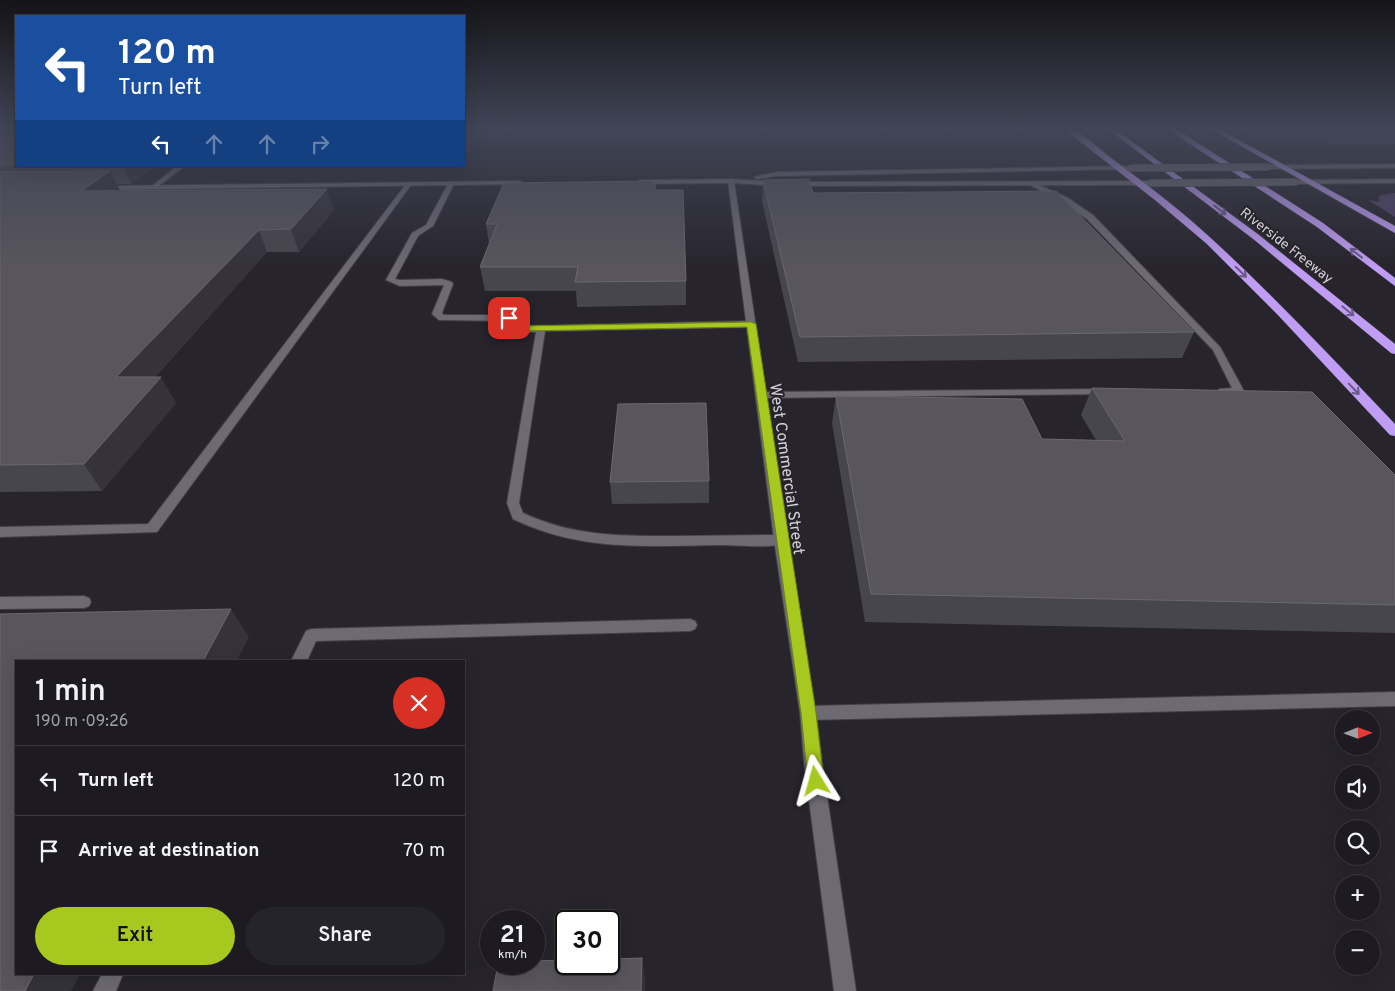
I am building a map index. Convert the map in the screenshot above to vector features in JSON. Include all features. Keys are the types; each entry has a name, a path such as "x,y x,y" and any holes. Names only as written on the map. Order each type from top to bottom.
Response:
{"highway":[{"path":"1128,175 1175,212 1247,278 1395,432"},
{"name":"Riverside Freeway","path":"1174,175 1395,350"},
{"name":"Riverside Freeway","path":"1244,175 1320,224 1395,283"},
{"path":"1299,175 1395,230"}],"street":[{"path":"154,187 170,175"},
{"path":"731,181 769,175"},
{"name":"West Commercial Street","path":"731,181 808,713 813,762 845,991"},
{"path":"635,182 1032,184 1395,181"},
{"path":"96,188 524,183"},
{"path":"0,532 152,529 408,184"},
{"path":"451,184 429,226 415,235 390,280 400,283 442,282 449,284 437,314 442,318 509,318 515,327 542,328 751,324"},
{"path":"1032,184 1065,200 1090,217 1217,349 1239,391 1210,391"},
{"path":"542,328 513,503 518,516 539,526 610,542 782,540"},
{"path":"761,395 1121,392"},
{"path":"0,603 84,602"},
{"path":"299,660 311,635 690,625"},
{"path":"808,713 1395,698"},
{"path":"104,991 112,975"}],"shaded area":[{"path":"1395,193 1395,217 1368,200 1380,202 1378,198 1381,195"}],"building":[{"path":"0,175 104,175 81,191 327,189 291,229 259,230 116,377 161,377 84,464 0,465"},
{"path":"809,179 813,193 1056,191 1194,332 800,337 763,180"},
{"path":"655,181 655,190 683,190 686,281 575,282 578,267 480,267 497,224 486,224 504,183"},
{"path":"1092,388 1312,392 1395,475 1395,605 871,594 836,396 1022,399 1042,439 1125,441"},
{"path":"706,403 709,481 610,482 618,404"},
{"path":"231,609 204,660 15,660 15,975 33,975 25,991 0,991 0,614"},
{"path":"642,958 641,991 493,991 496,975 545,975 545,961 555,960 555,975 620,975 620,959"}],"route":[{"path":"509,318 515,327 522,329 751,324 808,713 816,781"}]}
